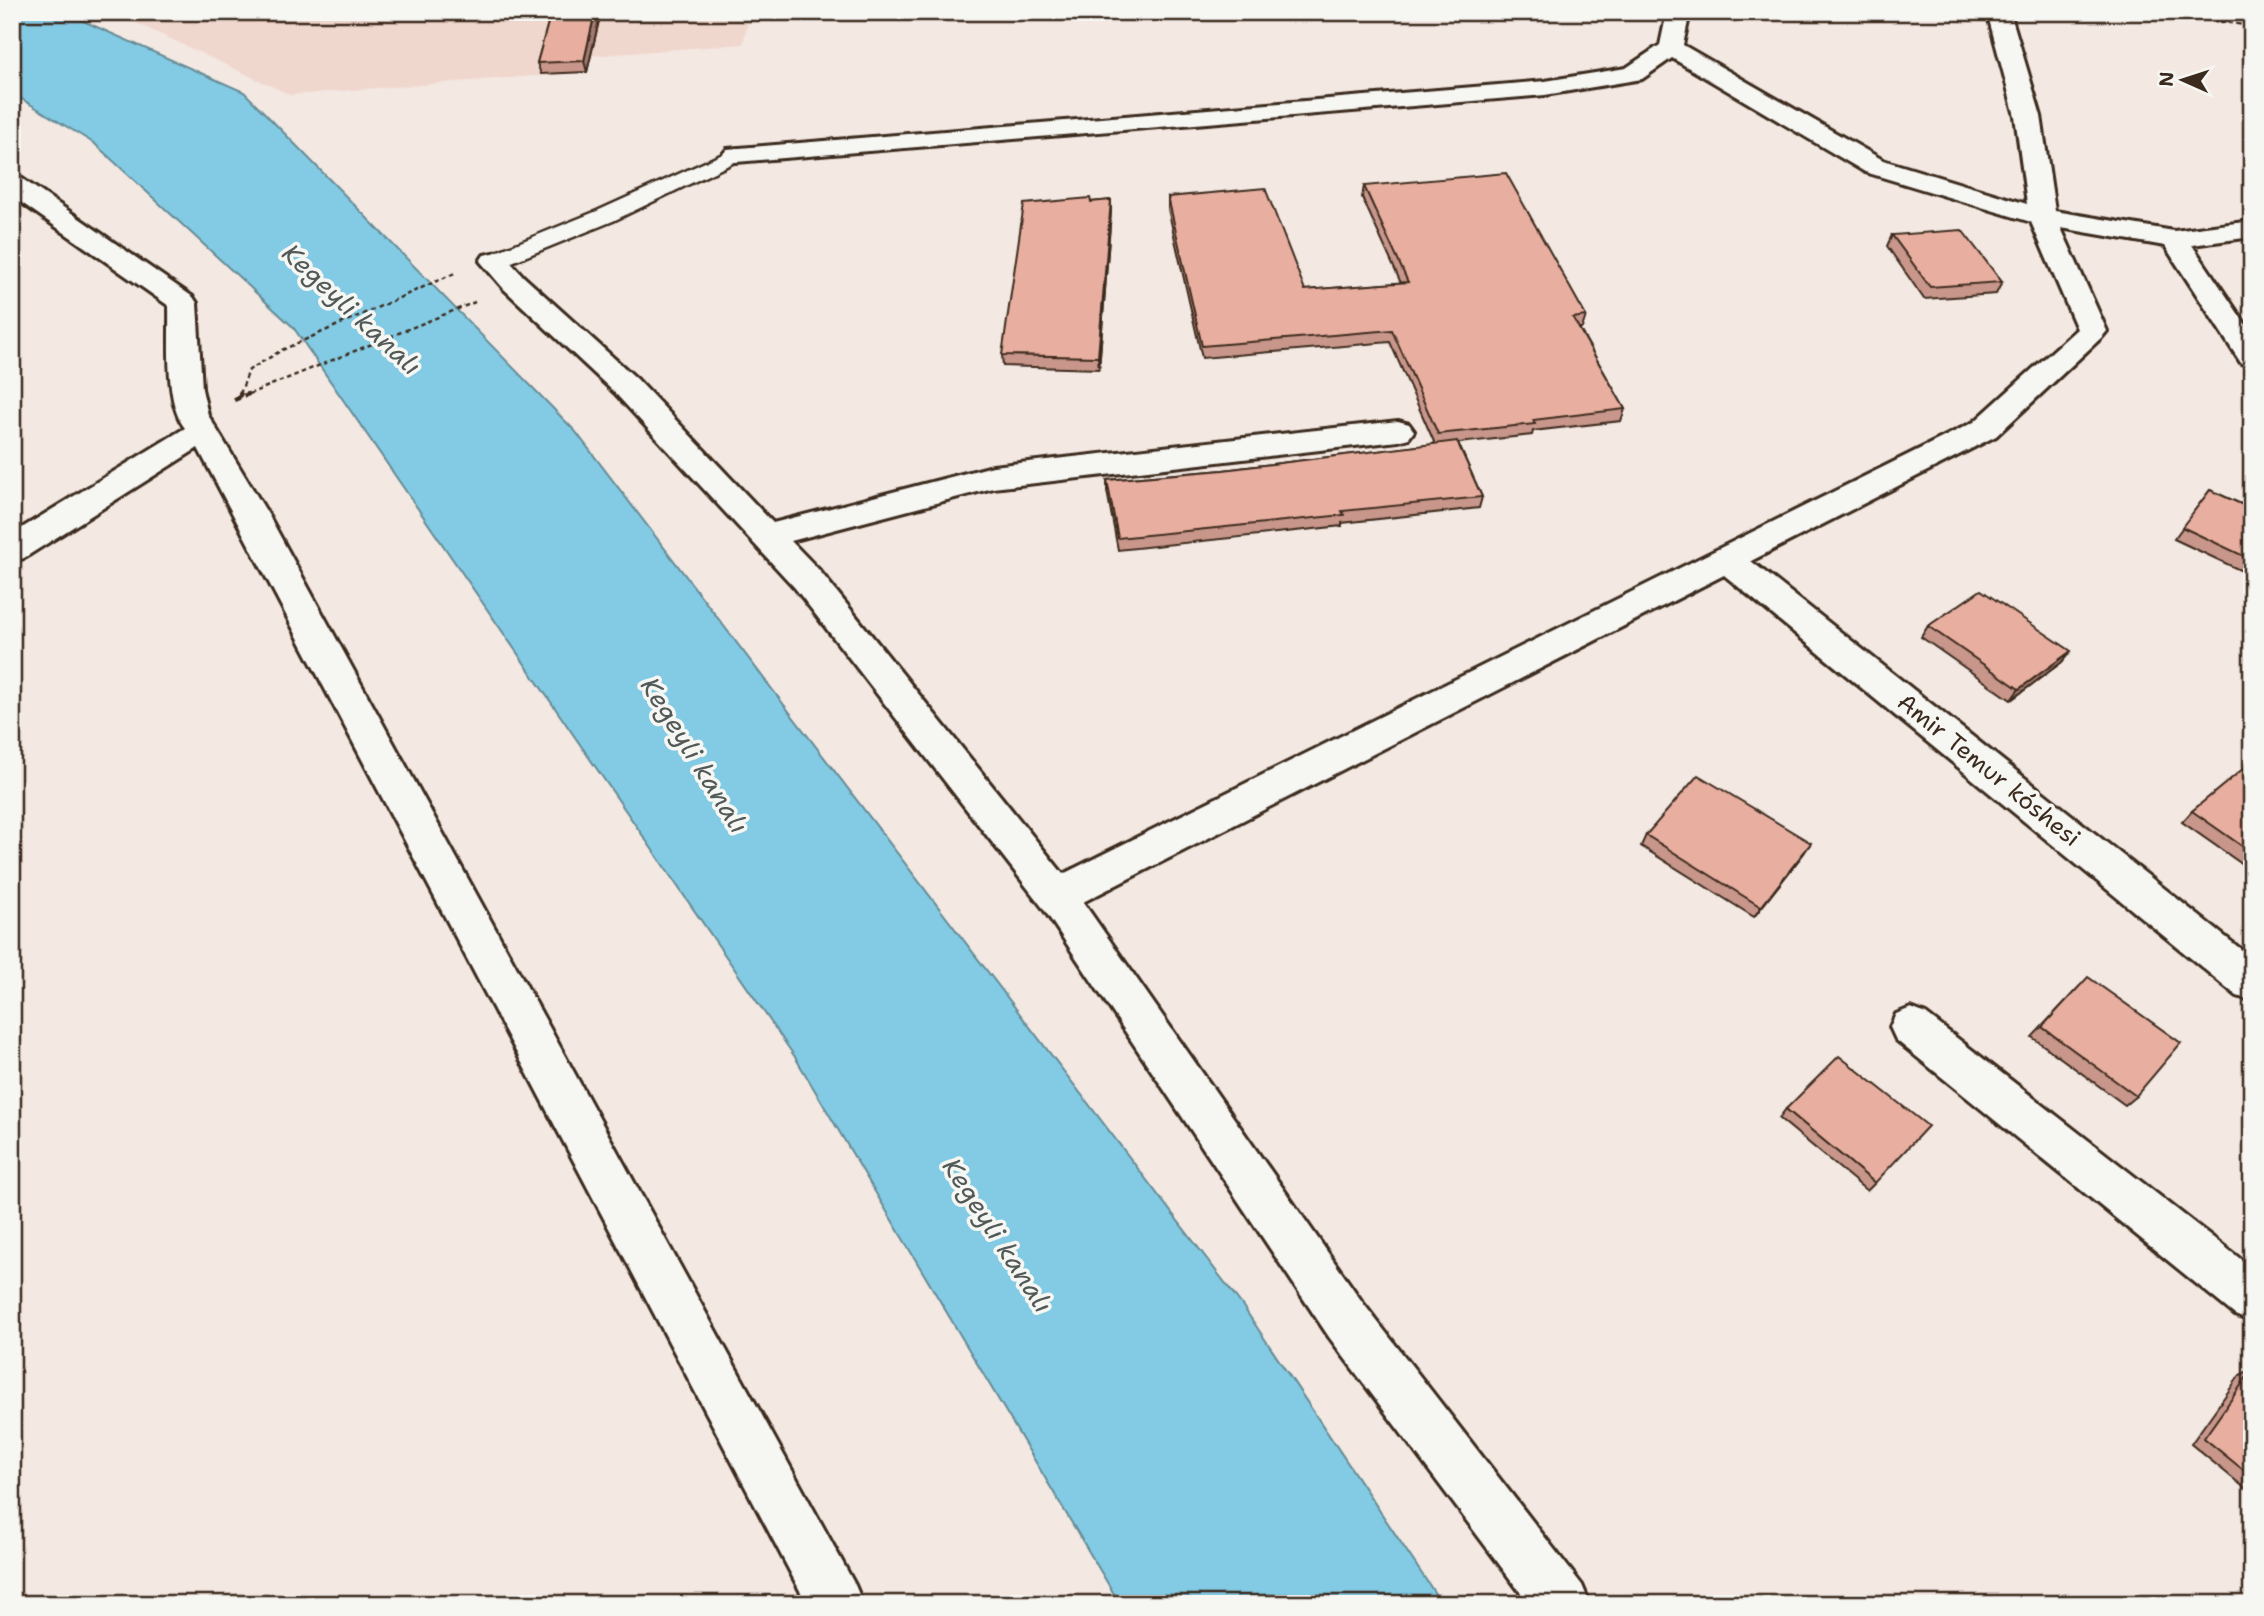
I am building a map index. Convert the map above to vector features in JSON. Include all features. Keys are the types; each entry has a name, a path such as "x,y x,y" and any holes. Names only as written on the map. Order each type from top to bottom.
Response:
{"street":[{"path":"736,154 1545,88 1633,74 1671,48 1679,12"},
{"path":"1057,896 1985,429 2092,331 2042,218 2028,116 1998,12"},
{"path":"1671,48 1874,166 2042,218 2174,239 2252,229"},
{"path":"12,184 183,303 187,389 198,424 253,516 481,937 836,1604"},
{"path":"2174,239 2252,358"},
{"path":"478,265 514,283 626,386 807,579 1057,896 1346,1320 1563,1604"},
{"path":"12,550 198,424"},
{"path":"766,536 993,477 1398,431"},
{"name":"Amir Temur kóshesi","path":"1725,558 2252,983"},
{"path":"1911,1027 2252,1298"}],"lane":[{"path":"478,265 605,216 736,154"}],"path":[{"path":"2149,12 2252,26"},
{"path":"239,398 249,370 282,350 478,265"},
{"path":"198,424 239,398 482,299"}],"shaded area":[{"path":"113,12 750,12 743,44 591,56 587,72 290,95"}],"water":[{"name":"Kegeyli kanalı","path":"12,12 63,12 244,92 575,431 1242,1305 1442,1604 1120,1604 795,1057 293,327 95,144 12,93"}],"building":[{"path":"551,12 595,12 584,61 537,63"},
{"path":"1506,173 1586,316 1573,318 1625,409 1533,420 1535,424 1438,434 1392,330 1202,346 1168,197 1265,188 1305,290 1408,282 1364,186"},
{"path":"1090,198 1091,202 1111,200 1098,357 1002,355 1024,204"},
{"path":"1962,230 2002,282 1930,287 1892,235"},
{"path":"1457,441 1482,497 1342,511 1344,515 1118,538 1107,480 1223,470"},
{"path":"2210,490 2252,509 2252,560 2182,527"},
{"path":"1981,590 2071,651 2019,689 1928,626"},
{"path":"2244,768 2252,773 2252,853 2192,811"},
{"path":"1698,775 1811,843 1761,907 1646,835"},
{"path":"2088,977 2181,1043 2136,1096 2042,1027"},
{"path":"1839,1056 1928,1126 1875,1183 1786,1109"},
{"path":"2252,1370 2252,1477 2204,1438"}]}
